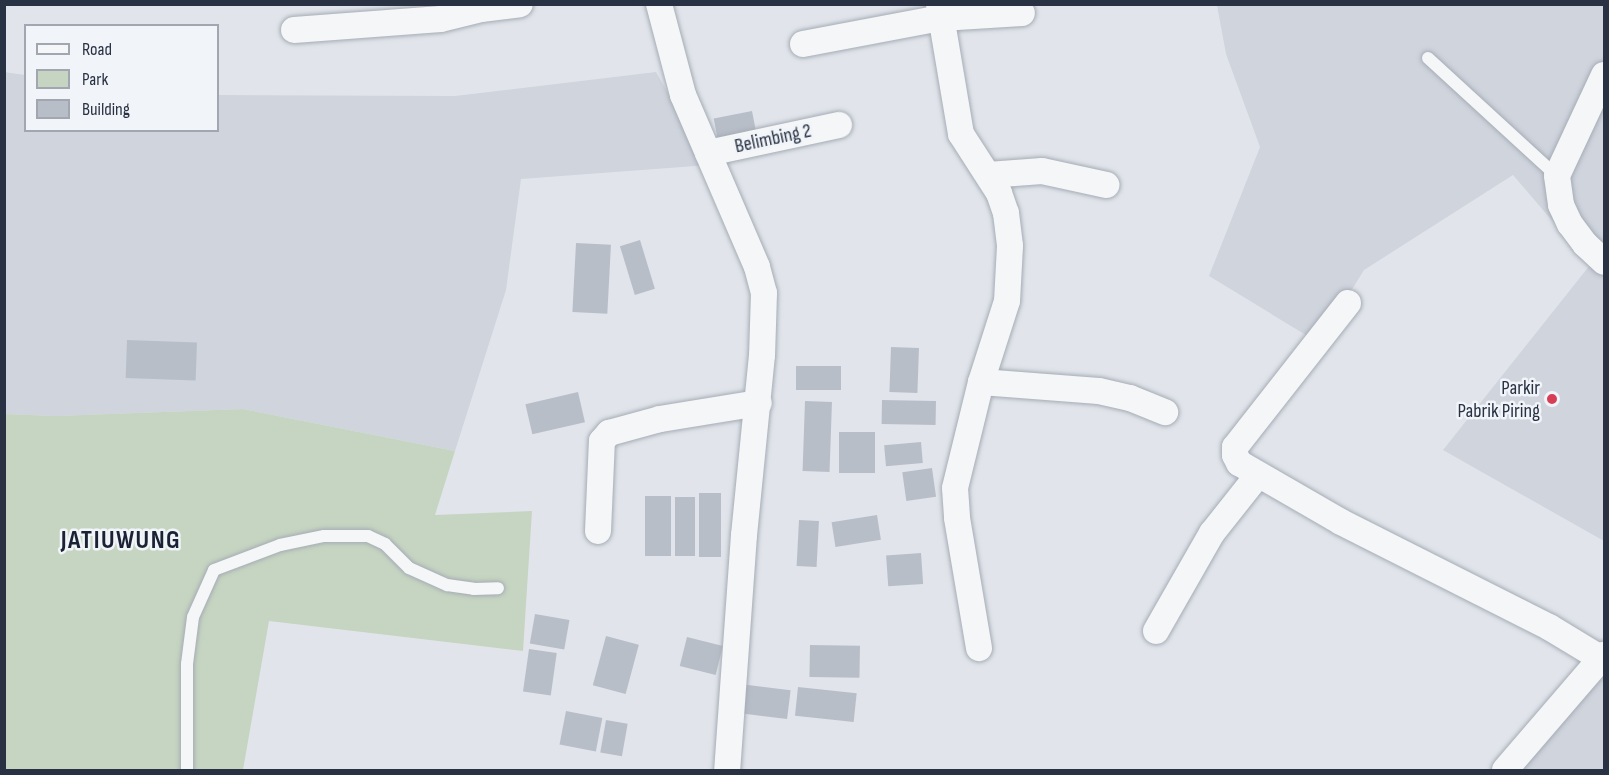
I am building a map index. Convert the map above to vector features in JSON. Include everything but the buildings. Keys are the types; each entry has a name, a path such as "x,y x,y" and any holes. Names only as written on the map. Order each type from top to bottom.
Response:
{"street":[{"path":"294,30 441,19 481,9 520,4"},
{"path":"659,4 683,95 753,258 764,293 759,403 744,535 727,771"},
{"path":"940,11 961,134 988,175 1006,213 1011,273 999,332 981,382 955,488 957,518 979,648"},
{"path":"803,44 940,11 1022,13"},
{"path":"1605,75 1557,176 1562,205 1570,224 1585,244 1605,262"},
{"name":"Belimbing 2","path":"708,153 839,124"},
{"path":"988,175 1042,171 1106,185"},
{"path":"1348,303 1235,447 1234,455 1239,463 1258,475 1341,522 1550,627 1603,657 1505,771"},
{"path":"981,382 1099,391 1130,398 1166,412"},
{"path":"598,531 602,441 609,433 660,419 759,403"},
{"path":"1156,631 1212,533 1258,475"}],"lane":[{"path":"1428,58 1557,176"},
{"path":"187,771 187,664 193,617 214,570 280,545 324,536 368,536 385,544 409,568 447,585 474,589 498,588"}],"shaded area":[{"path":"1217,5 1604,5 1604,541 1443,450 1590,265 1513,175 1364,270 1319,343 1209,276 1260,147 1226,54"},
{"path":"4,72 24,75 24,132 219,132 219,95 455,96 656,72 709,165 521,179 506,290 455,451 243,409 56,416 5,414"},
{"path":"1604,663 1604,770 1512,770"}],"green space":[{"path":"243,409 455,451 435,515 532,511 523,651 269,621 243,770 5,770 5,414 56,416"}],"place":[{"name":"Parkir Pabrik Piring","path":"1552,399"}],"district":[{"name":"JATIUWUNG","path":"121,541"}]}
